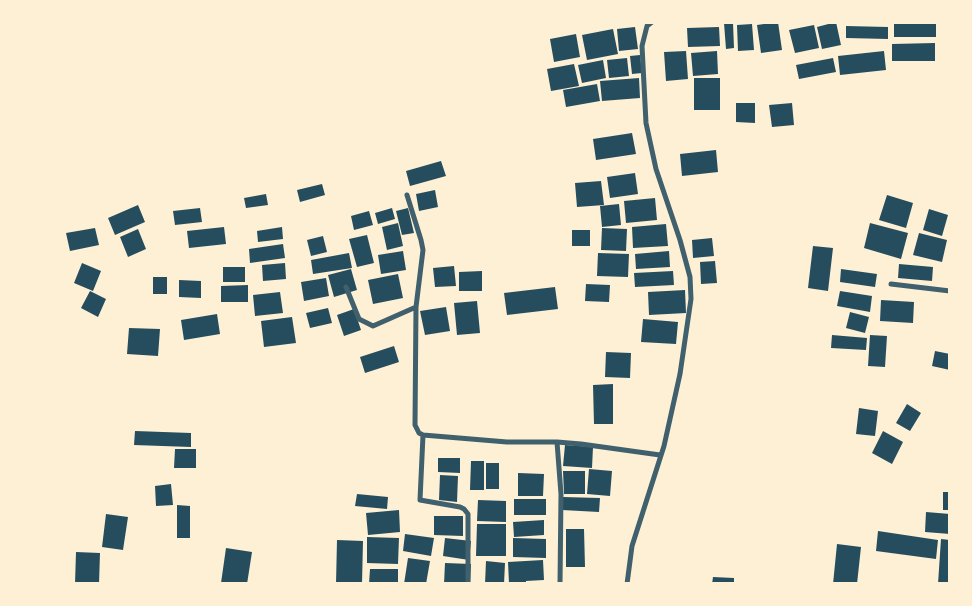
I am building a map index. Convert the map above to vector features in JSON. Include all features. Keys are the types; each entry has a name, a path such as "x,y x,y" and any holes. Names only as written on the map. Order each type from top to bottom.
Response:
{"street":[{"path":"627,584 632,546 664,446 680,374 692,299 690,277 680,240 656,169 646,123 642,46 647,26 652,22"},
{"path":"407,195 423,250 416,307 415,425 419,433 423,435 508,442 557,442 660,454"},
{"path":"891,284 950,291"},
{"path":"346,287 359,319 373,326 416,307"},
{"path":"423,435 420,500 464,509 468,514 468,584"},
{"path":"557,442 561,494 560,584"}],"building":[{"path":"778,22 782,50 761,53 757,25"},
{"path":"836,22 841,45 822,49 817,27"},
{"path":"894,22 936,22 936,37 894,37"},
{"path":"724,23 733,23 734,48 726,49"},
{"path":"752,24 754,50 738,51 737,25"},
{"path":"814,25 819,48 795,53 789,30"},
{"path":"846,26 888,27 888,39 846,38"},
{"path":"635,27 638,49 619,51 617,29"},
{"path":"719,27 720,46 688,47 687,28"},
{"path":"613,29 618,54 587,60 582,35"},
{"path":"576,34 580,57 554,62 550,39"},
{"path":"935,43 935,61 892,61 892,44"},
{"path":"686,51 688,79 666,81 664,52"},
{"path":"717,51 718,74 693,76 691,53"},
{"path":"884,51 886,70 840,75 838,56"},
{"path":"640,55 642,73 632,74 630,56"},
{"path":"627,58 629,76 609,78 607,60"},
{"path":"833,58 836,72 799,79 796,65"},
{"path":"603,60 606,78 582,83 578,65"},
{"path":"574,64 579,86 551,91 547,69"},
{"path":"639,78 640,98 602,101 600,81"},
{"path":"694,78 720,78 720,110 694,110"},
{"path":"597,84 600,101 566,107 563,90"},
{"path":"736,103 755,103 755,123 736,122"},
{"path":"792,103 794,125 772,127 769,105"},
{"path":"632,133 636,154 596,160 593,139"},
{"path":"716,150 718,172 682,176 680,154"},
{"path":"441,161 446,176 410,186 406,171"},
{"path":"635,173 638,194 610,198 607,177"},
{"path":"601,181 604,205 577,207 575,183"},
{"path":"322,184 325,195 300,202 297,190"},
{"path":"435,190 438,207 419,211 416,194"},
{"path":"266,194 268,205 246,208 244,198"},
{"path":"887,195 913,203 906,228 879,220"},
{"path":"655,198 657,220 626,223 624,201"},
{"path":"619,204 621,225 602,227 600,206"},
{"path":"138,205 145,222 115,235 108,218"},
{"path":"200,208 202,222 175,225 173,211"},
{"path":"392,208 395,219 378,224 375,213"},
{"path":"408,208 414,233 402,235 396,211"},
{"path":"929,209 948,215 942,236 923,230"},
{"path":"369,211 373,225 354,230 351,216"},
{"path":"398,223 403,246 387,250 382,227"},
{"path":"870,223 908,233 901,259 864,248"},
{"path":"666,224 668,246 633,248 632,227"},
{"path":"224,227 226,244 189,248 187,231"},
{"path":"282,227 283,239 258,242 257,231"},
{"path":"95,228 99,245 70,251 66,233"},
{"path":"602,228 627,229 626,251 601,250"},
{"path":"138,229 146,249 128,257 120,237"},
{"path":"572,230 590,230 590,246 572,246"},
{"path":"919,233 947,240 942,262 913,255"},
{"path":"367,235 374,263 357,267 349,239"},
{"path":"323,236 327,252 311,256 307,240"},
{"path":"712,238 714,256 693,258 692,240"},
{"path":"283,244 285,258 250,263 249,249"},
{"path":"813,246 833,248 828,291 808,288"},
{"path":"403,251 406,270 381,274 378,255"},
{"path":"669,251 670,267 636,269 635,254"},
{"path":"349,253 352,268 313,274 311,260"},
{"path":"598,253 629,254 628,277 597,276"},
{"path":"715,261 717,283 701,284 700,262"},
{"path":"82,263 101,271 93,291 74,283"},
{"path":"285,263 286,279 263,281 262,265"},
{"path":"899,264 933,267 932,281 898,278"},
{"path":"454,266 456,286 435,287 433,268"},
{"path":"223,267 245,267 245,282 223,282"},
{"path":"351,269 357,290 334,297 328,275"},
{"path":"841,269 877,274 875,287 840,282"},
{"path":"482,271 482,291 459,291 459,272"},
{"path":"673,271 674,285 635,287 634,273"},
{"path":"398,274 403,298 373,304 368,280"},
{"path":"153,277 167,277 167,294 153,294"},
{"path":"326,278 329,296 304,301 301,282"},
{"path":"179,280 201,281 201,298 179,297"},
{"path":"586,284 610,285 609,302 585,301"},
{"path":"248,285 248,302 221,302 221,286"},
{"path":"555,287 558,309 507,315 504,293"},
{"path":"685,290 686,313 649,315 648,292"},
{"path":"90,291 106,299 98,317 81,308"},
{"path":"840,291 872,296 870,312 837,306"},
{"path":"280,292 283,313 255,316 253,295"},
{"path":"881,300 914,302 913,323 880,321"},
{"path":"477,301 480,333 457,335 454,303"},
{"path":"446,307 450,331 425,335 420,311"},
{"path":"328,308 332,323 310,328 306,313"},
{"path":"354,309 361,330 344,336 337,315"},
{"path":"850,312 869,317 865,333 846,328"},
{"path":"217,314 220,334 184,340 181,320"},
{"path":"292,317 296,343 264,347 261,321"},
{"path":"643,319 678,322 676,344 641,342"},
{"path":"129,328 160,329 158,356 127,354"},
{"path":"832,335 867,338 866,350 831,348"},
{"path":"870,335 887,336 885,367 868,366"},
{"path":"394,346 399,362 365,373 360,357"},
{"path":"935,351 950,354 950,370 932,366"},
{"path":"606,352 631,353 630,378 605,377"},
{"path":"613,384 613,424 594,424 593,385"},
{"path":"907,404 921,413 910,431 896,423"},
{"path":"859,408 878,411 875,436 856,434"},
{"path":"135,431 191,433 191,447 134,445"},
{"path":"883,431 903,442 892,464 872,453"},
{"path":"565,445 593,447 592,468 563,466"},
{"path":"175,449 196,449 196,468 174,468"},
{"path":"438,458 460,458 460,473 438,472"},
{"path":"471,461 484,461 484,490 470,490"},
{"path":"486,463 499,463 499,489 486,489"},
{"path":"589,469 612,471 610,496 587,494"},
{"path":"563,471 585,471 585,494 564,494"},
{"path":"518,473 544,474 543,496 518,496"},
{"path":"440,475 458,476 457,502 439,500"},
{"path":"171,484 173,505 156,506 155,486"},
{"path":"943,492 950,492 950,510 943,510"},
{"path":"357,494 388,497 387,509 355,506"},
{"path":"563,497 600,498 599,512 562,510"},
{"path":"514,499 546,499 546,515 514,515"},
{"path":"478,500 506,501 506,522 477,521"},
{"path":"177,505 190,506 190,538 177,538"},
{"path":"399,510 400,532 368,535 366,513"},
{"path":"926,512 950,514 950,534 925,532"},
{"path":"106,514 128,517 123,550 102,547"},
{"path":"434,516 463,516 463,536 434,535"},
{"path":"544,520 544,535 514,537 513,522"},
{"path":"477,524 506,524 506,556 476,556"},
{"path":"566,529 584,529 585,567 566,567"},
{"path":"878,531 938,540 936,559 876,551"},
{"path":"405,534 434,538 431,556 403,551"},
{"path":"367,537 399,538 398,564 367,563"},
{"path":"445,538 471,541 469,560 443,556"},
{"path":"513,538 546,539 546,558 513,557"},
{"path":"941,539 950,540 950,584 938,584"},
{"path":"337,540 363,541 362,584 336,584"},
{"path":"837,544 861,547 857,584 833,584"},
{"path":"226,548 252,552 247,584 221,583"},
{"path":"76,552 100,553 99,584 75,584"},
{"path":"408,558 430,561 426,584 404,584"},
{"path":"543,560 544,580 526,581 526,584 509,584 508,562"},
{"path":"486,561 505,563 504,584 485,584"},
{"path":"445,563 471,564 470,584 444,584"},
{"path":"370,569 398,569 398,584 369,584"},
{"path":"713,577 734,578 734,584 712,584"}]}
